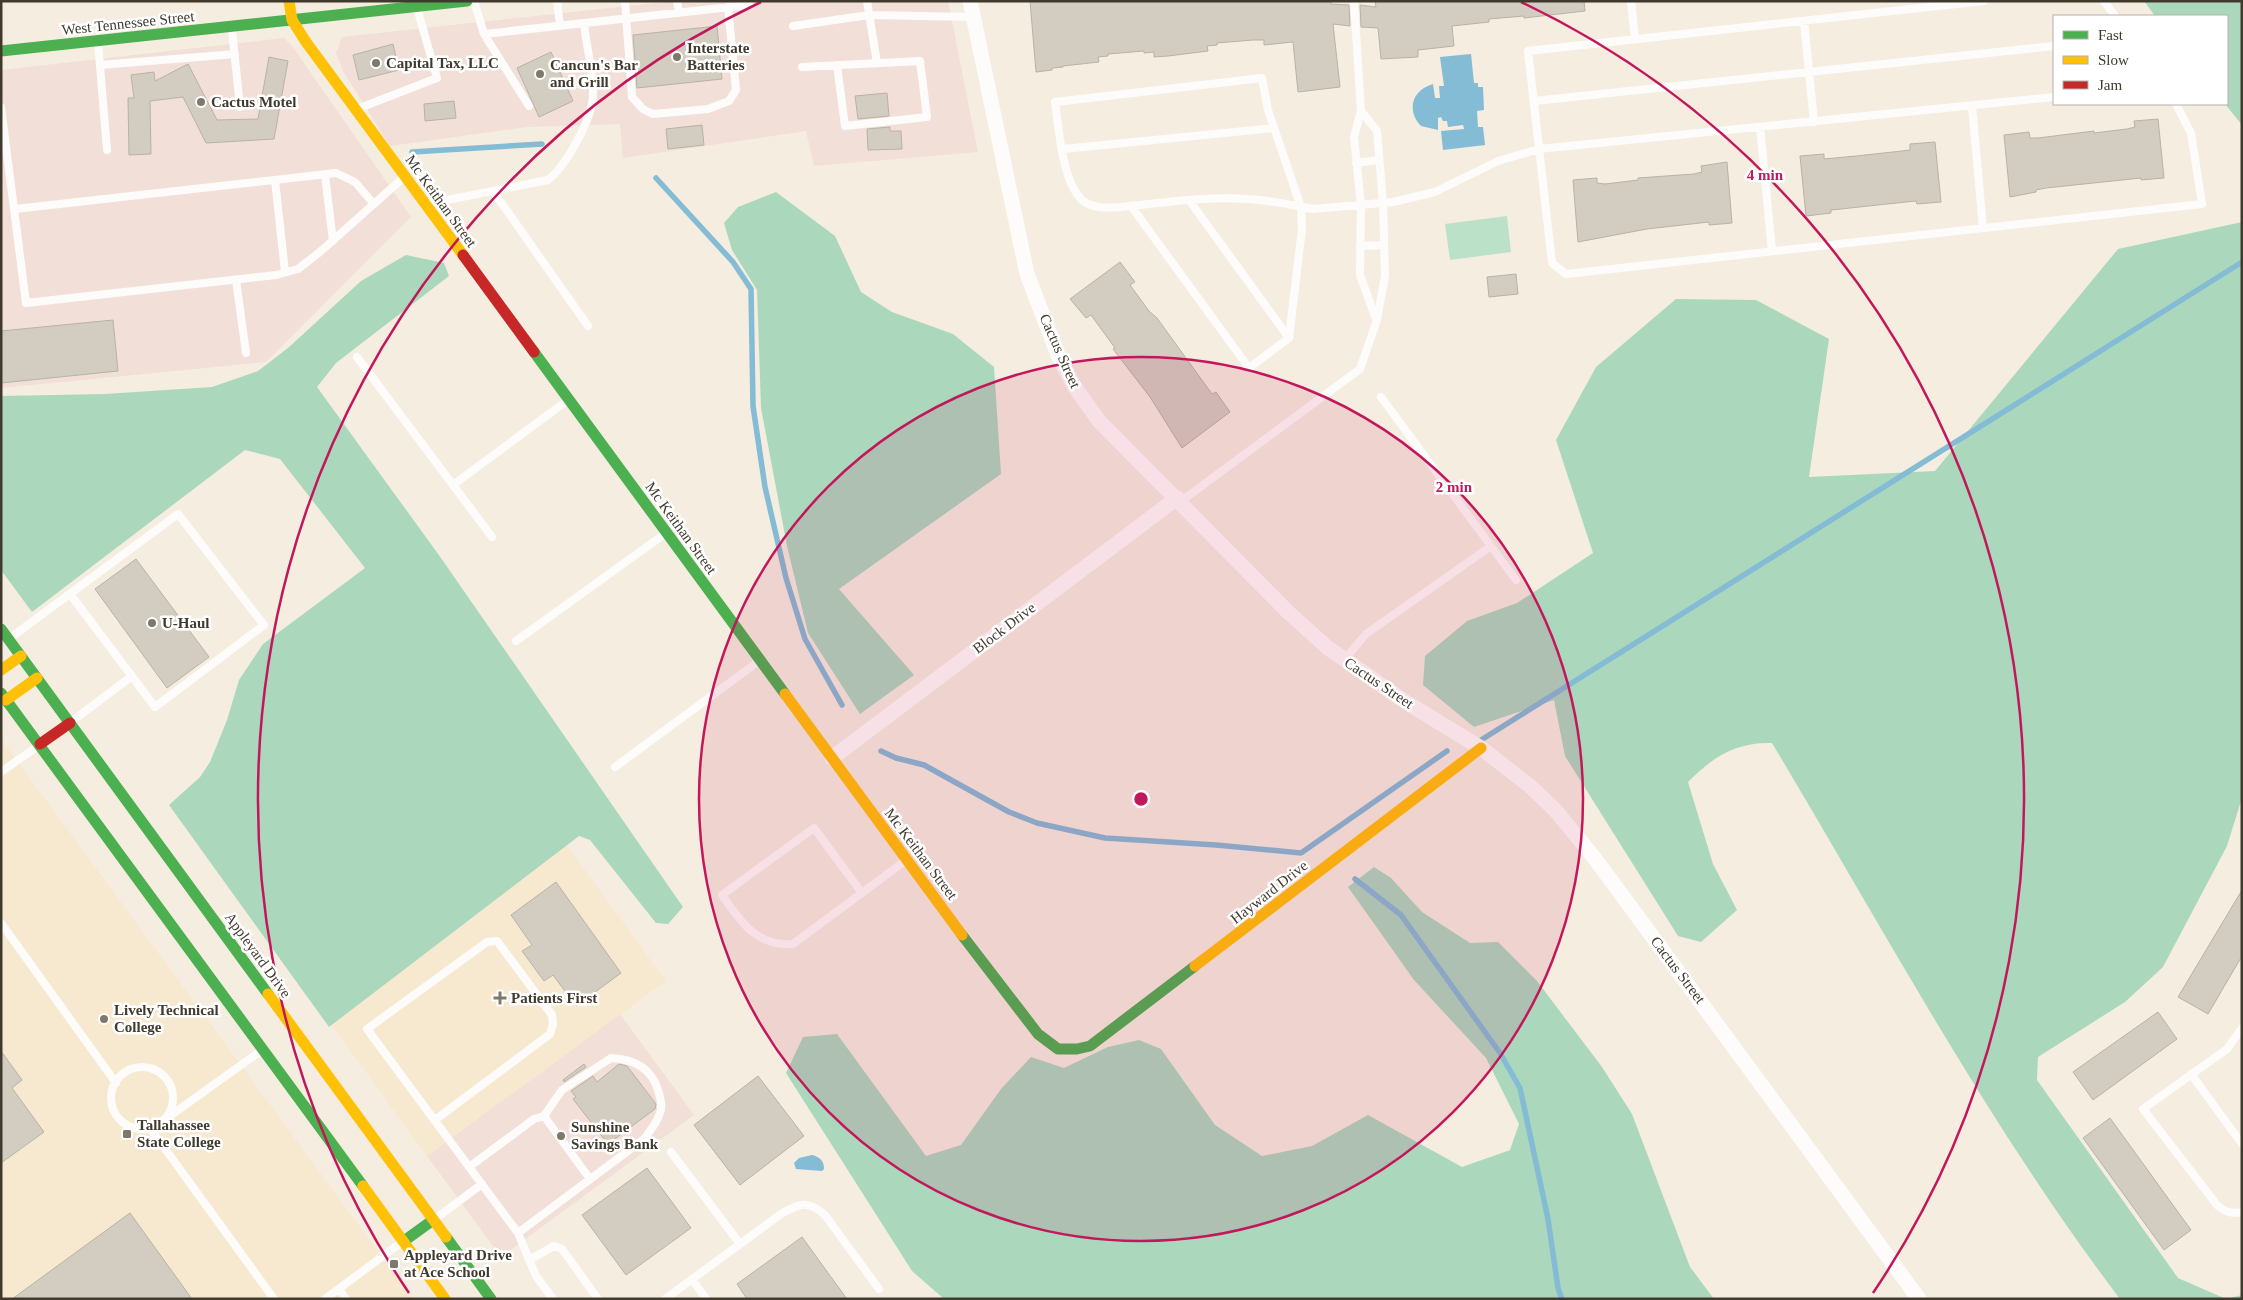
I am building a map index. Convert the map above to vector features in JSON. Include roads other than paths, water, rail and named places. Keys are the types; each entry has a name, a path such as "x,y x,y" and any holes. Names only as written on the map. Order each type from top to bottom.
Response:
{"main road":[{"name":"Mc Keithan Street","path":"289,1 292,20 356,110 1023,1017 1047,1045 1071,1052"},
{"name":"West Tennessee Street","path":"1,51 467,1"},
{"name":"Appleyard Drive","path":"1,629 5,642 21,656 491,1299"},
{"path":"1,670 21,656"},
{"path":"37,678 3,699 40,744 445,1299"},
{"path":"40,744 70,723"},
{"name":"Hayward Drive","path":"1071,1052 1090,1046 1120,1025 1481,748"},
{"path":"404,1242 433,1220"}],"street":[{"name":"Cactus Street","path":"970,1 1028,274 1058,355 1074,386 1099,422 1289,613 1344,660 1404,701 1481,748 1538,793 1556,811 1596,860 1919,1299"},
{"name":"Block Drive","path":"832,758 1178,500"}],"lane":[{"path":"474,1 484,34 529,106"},
{"path":"557,1 560,26"},
{"path":"625,1 628,18 632,97 643,109 653,114 708,109 729,101 736,90 728,7"},
{"path":"677,1 679,13"},
{"path":"484,34 749,5 750,1"},
{"path":"868,1 877,63"},
{"path":"1354,1 1361,111 1354,137 1361,205 1360,274 1377,320"},
{"path":"1631,1 1635,39"},
{"path":"1984,1 1528,51 1552,263 1566,274 2202,204 2191,133 2177,105"},
{"path":"2104,1 2114,15"},
{"path":"356,110 437,78 417,6"},
{"path":"792,26 869,15 974,17"},
{"path":"1804,21 1814,122"},
{"path":"425,204 548,180 558,172 578,141 593,97 584,23"},
{"path":"232,26 240,107"},
{"path":"98,41 107,150"},
{"path":"1534,101 2053,46"},
{"path":"100,65 235,54"},
{"path":"802,67 920,60 928,117 845,126 837,65"},
{"path":"1131,206 1250,368 1289,338 1302,229 1301,207 1268,110 1262,78 1054,102 1068,175 1074,190 1083,202 1100,207 1189,200 1250,199 1301,207 1313,208 1383,203 1435,192 1498,161 1539,150 2053,97"},
{"path":"1972,106 1983,228"},
{"path":"1,107 26,303 236,280 298,269 333,241 405,177"},
{"path":"1178,500 1360,369 1377,320 1385,276 1383,203 1377,131 1361,111"},
{"path":"1760,127 1772,251"},
{"path":"1063,149 1274,128"},
{"path":"1356,163 1379,160"},
{"path":"15,209 336,173 355,182 374,204"},
{"path":"325,175 333,241"},
{"path":"275,180 285,272"},
{"path":"493,191 588,326"},
{"path":"1189,200 1289,338"},
{"path":"1360,246 1384,245"},
{"path":"236,280 246,353"},
{"path":"357,357 492,537"},
{"path":"1381,397 1516,580"},
{"path":"453,485 568,400"},
{"path":"5,642 178,514 264,625 155,707 70,594"},
{"path":"516,642 666,532"},
{"path":"1344,660 1366,634 1491,546"},
{"path":"615,767 760,660"},
{"path":"70,723 132,676"},
{"path":"1,772 40,744"},
{"path":"862,893 814,828 722,895 745,927 758,938 779,945 793,944 907,860"},
{"path":"1,923 116,1082"},
{"path":"435,1120 550,1034 553,1024 552,1015 498,941 487,942 367,1029 518,1233 536,1276 553,1299"},
{"path":"2242,1028 2227,1048 2143,1109 2216,1205 2225,1212 2242,1212"},
{"path":"164,1120 173,1101 169,1085 159,1072 149,1068 138,1068 128,1071 116,1082 111,1098 113,1108 119,1119 127,1126 137,1129 150,1128 164,1120 263,1049"},
{"path":"469,1167 534,1119 544,1116 562,1090 611,1058 633,1061 650,1074 660,1096 661,1111 655,1125 644,1139 518,1233"},
{"path":"2191,1074 2242,1144"},
{"path":"544,1116 590,1179"},
{"path":"150,1128 274,1299"},
{"path":"671,1152 740,1244"},
{"path":"433,1220 482,1184"},
{"path":"665,1299 795,1206 814,1205 825,1215 879,1288"},
{"path":"325,1299 404,1242"},
{"path":"529,1260 554,1246 562,1249 598,1299"},
{"path":"692,1279 706,1299"},
{"path":"339,1289 346,1299"}],"water":[{"path":"1471,54 1474,83 1478,83 1478,87 1483,87 1484,110 1477,111 1478,127 1483,127 1485,145 1443,150 1441,131 1464,129 1463,125 1448,127 1447,121 1443,121 1441,117 1438,118 1438,130 1421,126 1414,114 1414,101 1420,91 1433,84 1435,98 1440,98 1439,86 1444,86 1440,57"},
{"path":"812,1155 819,1158 822,1162 824,1169 822,1171 796,1169 794,1163 799,1158"}],"waterway":[{"path":"412,152 542,144"},
{"path":"656,178 733,262 751,289 753,406 765,487 786,578 805,639 842,705"},
{"path":"1481,740 2242,262"},
{"path":"881,751 896,758 924,765 1009,812 1037,823 1105,838 1301,853 1447,751"},
{"path":"1355,879 1401,915 1500,1053 1520,1088 1548,1219 1558,1288 1562,1299"}],"place":[{"name":"Interstate Batteries","path":"677,57"},
{"name":"Capital Tax, LLC","path":"376,63"},
{"name":"Cancun's Bar and Grill","path":"540,74"},
{"name":"Cactus Motel","path":"201,102"},
{"name":"U-Haul","path":"152,623"},
{"name":"Patients First","path":"500,998"},
{"name":"Lively Technical College","path":"104,1019"},
{"name":"Tallahassee State College","path":"127,1134"},
{"name":"Sunshine Savings Bank","path":"561,1136"},
{"name":"Appleyard Drive at Ace School","path":"394,1264"}]}
